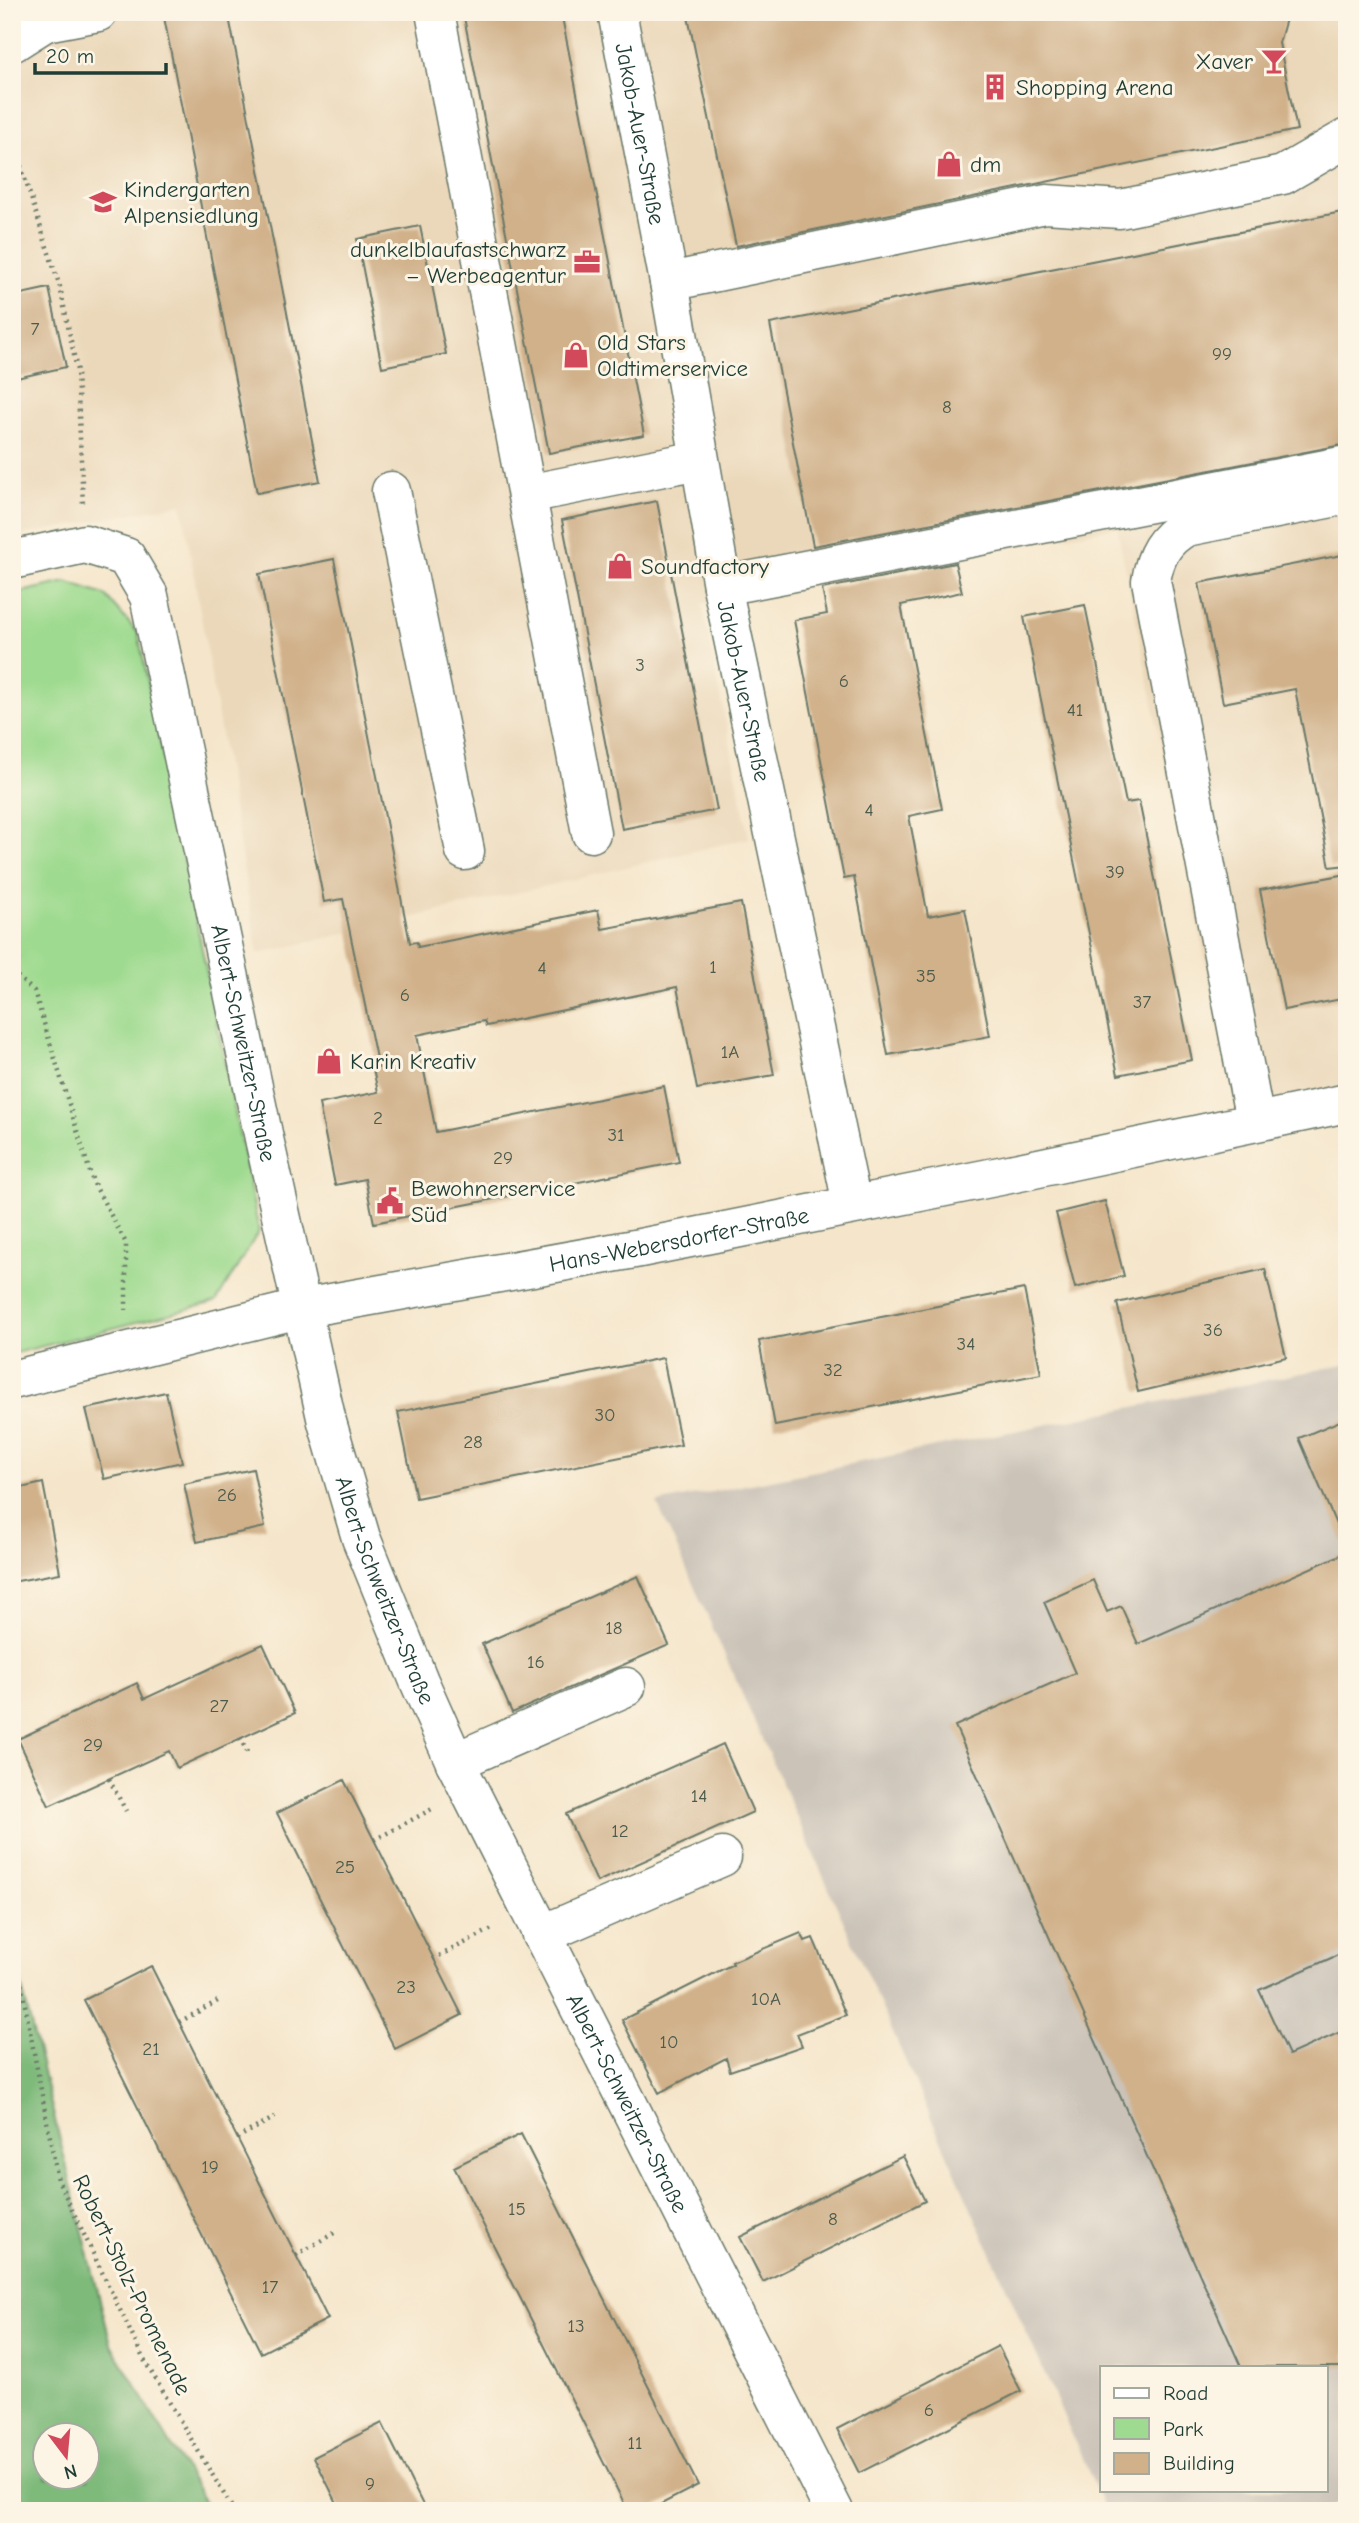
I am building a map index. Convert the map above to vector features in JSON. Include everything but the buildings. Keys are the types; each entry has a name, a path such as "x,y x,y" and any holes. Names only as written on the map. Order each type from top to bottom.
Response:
{"street":[{"path":"12,43 44,17 98,12"},
{"path":"435,12 591,833"},
{"name":"Jakob-Auer-Straße","path":"617,12 669,282 722,586 852,1204"},
{"path":"669,282 1046,204 1120,209 1270,178 1283,175 1347,138"},
{"path":"527,494 699,460"},
{"path":"722,586 1347,465"},
{"path":"391,491 465,850"},
{"path":"1255,1121 1151,581 1153,565 1161,547 1175,533 1186,527 1347,495"},
{"path":"12,560 85,544"},
{"name":"Albert-Schweitzer-Straße","path":"85,544 126,557 149,596 327,1422 361,1538 462,1776 834,2511"},
{"name":"Hans-Webersdorfer-Straße","path":"12,1380 303,1308 640,1248 1347,1103"},
{"path":"462,1776 626,1687"},
{"path":"535,1923 722,1857"}],"path":[{"path":"12,139 60,286 77,370 85,544"},
{"path":"12,972 34,991 93,1182 126,1243 125,1306 133,1349"},
{"path":"240,1738 249,1756"},
{"path":"374,1840 462,1776"},
{"path":"108,1779 126,1811"},
{"path":"433,1959 535,1923"},
{"name":"Robert-Stolz-Promenade","path":"12,1936 58,2180 143,2358 234,2511"},
{"path":"179,2022 218,2001"},
{"path":"237,2137 279,2115"},
{"path":"296,2255 336,2232"}],"shaded area":[{"path":"12,12 1347,12 1347,1118 1231,1085 1117,527 702,604 749,838 258,954 182,504 12,537"},
{"path":"1347,1364 1347,2499 1321,2511 1106,2511 657,1503"}],"green space":[{"path":"66,582 105,595 138,633 259,1231 216,1302 12,1354 12,594"},
{"path":"12,1948 111,2344 210,2511 12,2511"}],"place":[{"name":"Xaver","path":"1274,61"},
{"name":"Shopping Arena","path":"995,87"},
{"name":"dm","path":"949,164"},
{"name":"Kindergarten Alpensiedlung","path":"103,202"},
{"name":"dunkelblaufastschwarz – Werbeagentur","path":"587,262"},
{"name":"Old Stars Oldtimerservice","path":"576,355"},
{"name":"Soundfactory","path":"620,566"},
{"name":"Karin Kreativ","path":"329,1061"},
{"name":"Bewohnerservice Süd","path":"390,1201"}]}
